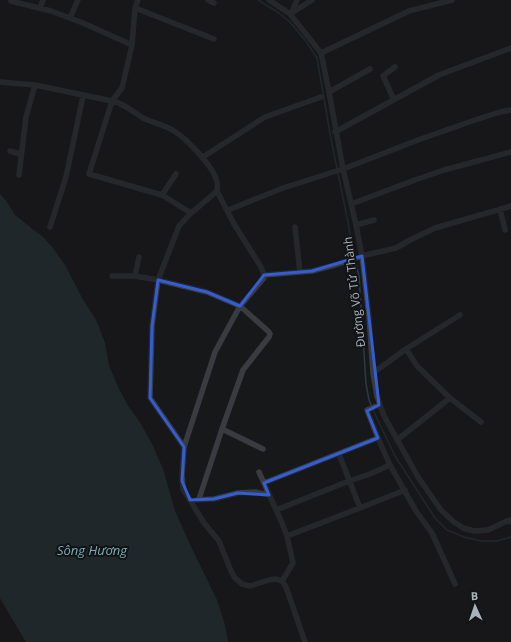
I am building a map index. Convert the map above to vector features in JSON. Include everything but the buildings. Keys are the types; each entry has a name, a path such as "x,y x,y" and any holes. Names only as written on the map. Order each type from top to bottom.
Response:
{"street":[{"path":"12,0 11,1 52,11 132,45"},
{"path":"40,8 43,0"},
{"path":"70,18 78,0"},
{"path":"138,0 135,8 132,45 122,88 113,101 89,174 162,195 191,213"},
{"path":"208,0 214,4"},
{"name":"Đường Võ Tử Thành","path":"269,0 290,14 321,53 342,169 356,225 369,317 373,373 377,396 376,406 384,416 418,477 441,510 454,522 463,528 488,530 510,521"},
{"path":"290,14 296,0"},
{"path":"290,14 312,0"},
{"path":"321,53 409,11 452,0"},
{"path":"135,8 214,39"},
{"path":"335,132 439,75 511,48"},
{"path":"394,100 384,76 395,67"},
{"path":"329,92 370,69"},
{"path":"0,82 35,85 120,103 145,118 174,131 203,157 217,181 217,191 234,224 261,267 264,278 240,306 215,352 184,447 183,489 204,523 219,541 235,578 242,584 250,586 269,580 276,579 282,581 286,587 305,642"},
{"path":"19,175 26,117 35,85"},
{"path":"50,227 66,177 83,96"},
{"path":"203,157 264,117 321,97"},
{"path":"228,210 283,188 334,172 468,122 511,110"},
{"path":"10,151 22,155"},
{"path":"350,204 444,170 511,152"},
{"path":"162,195 176,174"},
{"path":"184,447 150,398 152,326 158,280 179,226 191,213 217,191"},
{"path":"264,275 312,271 396,248 435,228 511,206"},
{"path":"500,209 505,230"},
{"path":"356,225 374,220"},
{"path":"295,226 300,272"},
{"path":"135,276 139,257"},
{"path":"112,276 135,276 206,292 240,306 270,334 243,370 222,429 200,500"},
{"path":"373,373 406,349 460,315"},
{"path":"406,349 417,366 450,398 482,422"},
{"path":"397,440 450,398"},
{"path":"376,406 367,410 378,438 390,465 416,511 432,533 455,584"},
{"path":"222,429 262,449"},
{"path":"264,483 378,438"},
{"path":"339,454 360,508"},
{"path":"276,510 390,465"},
{"path":"259,472 287,536 293,563 282,581"},
{"path":"287,536 405,490"},
{"path":"190,500 214,499 238,493 255,492 269,495"}],"highlighted area":[{"path":"362,256 379,405 367,411 378,438 264,483 269,495 238,493 214,499 190,500 182,481 184,447 150,398 152,326 158,280 207,292 240,306 264,275 312,271"}],"water":[{"name":"Sông Hương","path":"0,194 15,215 43,237 52,247 65,265 82,298 96,320 105,343 109,366 128,406 139,421 152,444 163,469 175,511 217,600 225,625 228,642 26,642 0,598"}],"waterway":[{"path":"258,0 290,22 305,40 317,58 354,256"},
{"path":"355,260 359,276 366,384 372,407"},
{"path":"373,410 395,456 435,518 447,530 464,537 481,541 497,541 511,537"}]}
